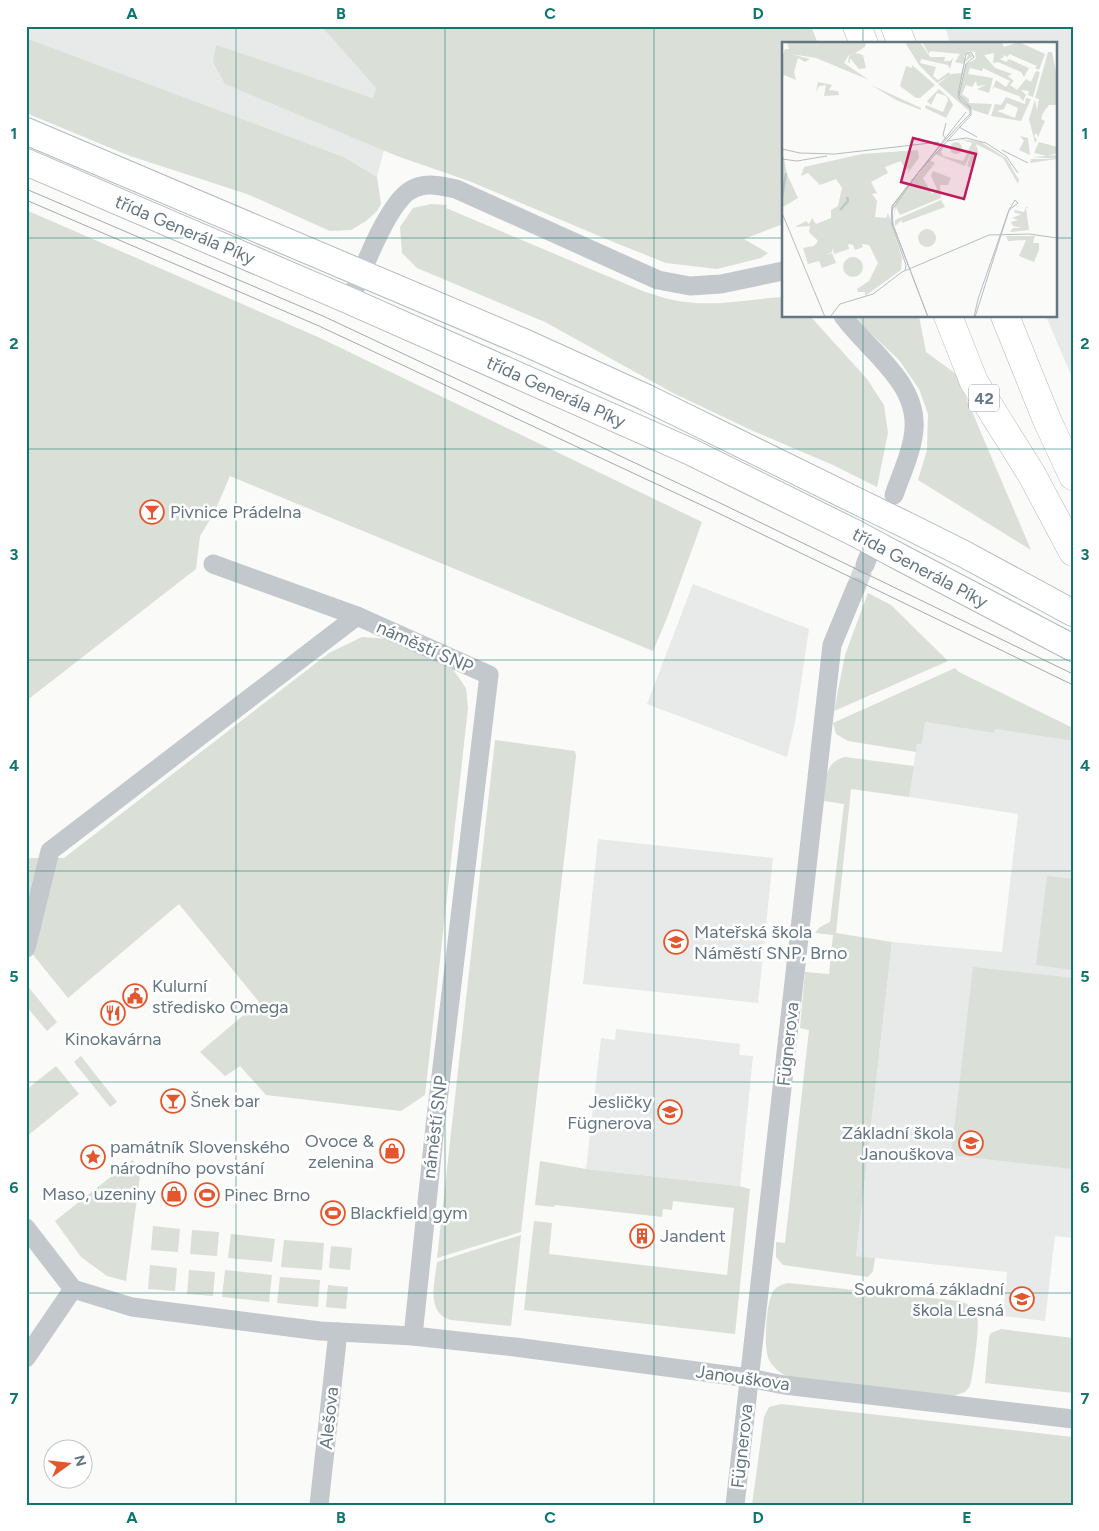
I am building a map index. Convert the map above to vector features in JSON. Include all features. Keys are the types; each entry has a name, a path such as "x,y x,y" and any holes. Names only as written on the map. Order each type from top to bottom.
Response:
{"highway":[{"path":"844,26 848,42"},
{"path":"857,26 863,42"},
{"path":"895,26 901,42"},
{"name":"42","path":"949,318 974,382 1032,475 1073,552"},
{"name":"42","path":"968,318 1032,475"},
{"path":"1006,318 1047,420 1073,476"}],"main road":[{"name":"třída Generála Píky","path":"26,131 526,343 645,397 964,554 1069,611"},
{"name":"třída Generála Píky","path":"26,162 691,452 855,533 1073,648"}],"street":[{"path":"350,302 385,222 400,197 412,189 432,184 456,189 658,280 690,286 721,284 782,270"},
{"path":"845,318 895,374 908,396 914,423 913,438 894,495"},
{"name":"náměstí SNP","path":"213,564 357,616 489,675 412,1336"},
{"name":"Fügnerova","path":"736,1505 748,1378 791,1019 832,645 856,587"},
{"name":"náměstí SNP","path":"26,948 50,851 357,616"},
{"path":"26,1228 74,1289 132,1307 338,1332 412,1336"},
{"path":"26,1358 74,1289"},
{"name":"Alešova","path":"319,1505 338,1332"},
{"name":"Janouškova","path":"412,1336 515,1347 784,1384 1073,1419"}],"shaded area":[{"path":"26,26 321,26 376,88 373,98 337,86 225,84 384,150 377,177 344,157 26,38"},
{"path":"321,26 811,26 817,42 782,42 782,224 744,239 768,253 761,258 717,269 666,263 469,181 397,156 225,84 213,62 216,45 373,98 376,88"},
{"path":"945,26 1073,26 1073,380 1047,318 1056,318 1056,42 949,42"},
{"path":"26,38 344,157 377,177 381,204 377,211 366,221 351,230 330,231 247,194 130,156 26,113"},
{"path":"431,204 447,205 446,208 645,292 666,298 710,303 782,297 782,318 812,318 867,379 884,405 888,433 877,487 833,465 751,430 673,393 545,322 417,268 402,253 400,227 413,208"},
{"path":"26,210 318,337 702,522 653,651 230,476 214,513 200,536 196,569 26,701"},
{"path":"858,318 919,318 926,352 956,374 1031,550 918,480 927,450 928,414 919,389 899,360 867,330"},
{"path":"693,584 809,629 795,723 787,757 647,704"},
{"path":"868,593 891,605 948,661 834,711 845,655"},
{"path":"362,637 388,639 450,665 466,688 468,708 425,1095 401,1111 266,1095 240,1066 225,1076 200,1052 259,1002 179,904 68,998 26,946 26,858 64,858 329,653"},
{"path":"955,668 959,672 1073,728 1073,741 995,729 994,733 925,722 922,744 917,744 916,752 848,741 836,734 833,723"},
{"name":"Základní škola Janouškova","path":"925,722 994,733 995,729 1073,741 1073,1238 1055,1236 1045,1321 1003,1316 1007,1272 856,1256 892,942 1002,952 1018,814 909,797 917,743 922,744"},
{"path":"495,740 575,751 576,756 521,1232 437,1258"},
{"path":"845,757 914,766 909,797 851,789 836,933 892,942 856,1256 875,1258 873,1271 868,1277 783,1265 776,1257 776,1242 785,1243 809,1030 800,1028 805,972 829,974 833,935 815,933 820,927 830,922 844,804 824,801 826,780 829,768 833,763"},
{"name":"Mateřská škola Náměstí SNP, Brno","path":"598,839 773,858 758,1003 583,984"},
{"path":"1047,876 1073,879 1073,970 1036,965"},
{"path":"973,967 1073,978 1073,1169 951,1155"},
{"path":"26,984 57,1022 47,1031 26,1006"},
{"name":"Jesličky Fügnerova","path":"616,1029 740,1044 739,1055 753,1056 740,1186 586,1169 601,1038 615,1040"},
{"path":"81,1056 117,1102 110,1107 74,1062"},
{"path":"56,1066 79,1094 26,1137 26,1090"},
{"path":"132,1160 141,1168 126,1281 107,1276 81,1257 55,1221"},
{"path":"540,1161 586,1169 739,1186 750,1189 735,1334 524,1310 534,1221 552,1223 549,1254 727,1275 734,1208 673,1201 672,1210 663,1209 662,1217 555,1205 554,1207 535,1205"},
{"path":"153,1226 180,1229 178,1252 151,1250"},
{"path":"192,1230 219,1232 217,1256 190,1254"},
{"path":"231,1234 275,1239 272,1262 228,1258"},
{"path":"521,1235 511,1326 451,1320 438,1311 434,1296 437,1262"},
{"path":"284,1240 324,1243 322,1270 281,1267"},
{"path":"331,1246 352,1248 350,1270 329,1268"},
{"path":"150,1265 177,1268 175,1291 148,1289"},
{"path":"189,1270 215,1272 213,1296 187,1294"},
{"path":"225,1270 272,1275 269,1302 222,1297"},
{"path":"280,1277 320,1280 318,1307 277,1303"},
{"path":"788,1283 960,1301 968,1305 976,1313 978,1321 976,1350 970,1386 965,1392 953,1396 786,1376 776,1369 769,1360 766,1335 767,1313 771,1295 777,1287"},
{"path":"328,1285 348,1287 346,1309 326,1307"},
{"path":"1001,1329 1073,1338 1073,1393 985,1383 989,1337 991,1333"},
{"path":"781,1404 1073,1437 1073,1505 752,1505 764,1417 769,1407"}],"tunnel":[{"path":"856,587 865,565"}],"tram line":[{"path":"26,189 323,316 718,502 1073,674"},
{"path":"26,200 319,326 714,511 1073,685"}],"place":[{"name":"Pivnice Prádelna","path":"152,512"},
{"name":"Mateřská škola Náměstí SNP, Brno","path":"676,942"},
{"name":"Kulurní středisko Omega","path":"135,996"},
{"name":"Kinokavárna","path":"113,1013"},
{"name":"Šnek bar","path":"173,1101"},
{"name":"Jesličky Fügnerova","path":"670,1112"},
{"name":"Základní škola Janouškova","path":"971,1143"},
{"name":"Ovoce & zelenina","path":"392,1151"},
{"name":"památník Slovenského národního povstání","path":"93,1157"},
{"name":"Maso, uzeniny","path":"174,1194"},
{"name":"Pinec Brno","path":"207,1195"},
{"name":"Blackfield gym","path":"333,1213"},
{"name":"Jandent","path":"642,1236"},
{"name":"Soukromá základní škola Lesná","path":"1022,1299"}]}
